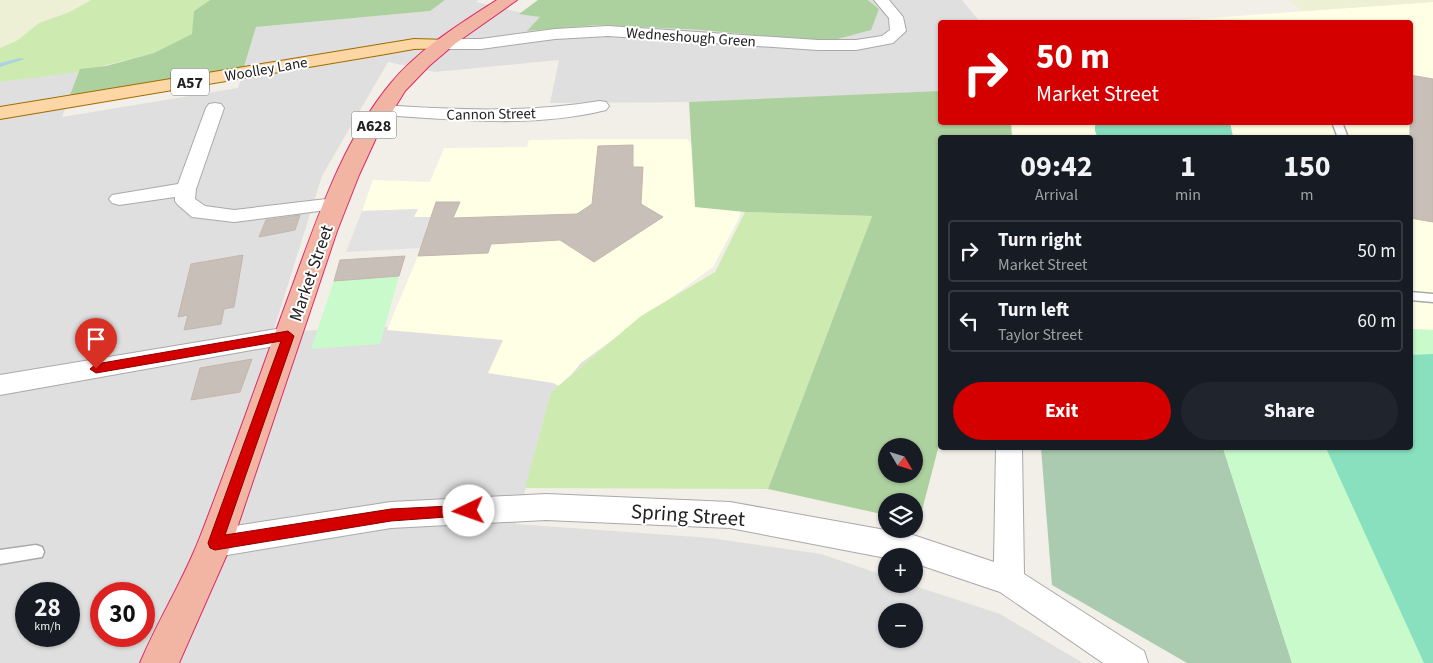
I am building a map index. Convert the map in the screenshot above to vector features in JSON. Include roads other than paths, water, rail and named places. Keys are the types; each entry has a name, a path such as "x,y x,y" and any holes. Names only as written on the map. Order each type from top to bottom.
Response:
{"highway":[{"name":"Market Street","path":"159,663 215,543 335,204 363,143 397,88 412,72 444,44 509,0"}],"main road":[{"path":"374,50 471,25"},
{"name":"Woolley Lane","path":"0,113 374,50 414,44 444,44"},
{"path":"374,50 400,57 408,64 412,72"}],"street":[{"name":"Wedneshough Green","path":"444,44 481,44 555,34 608,31 818,45 876,43 887,40 898,31 896,17 881,0"},
{"name":"Cannon Street","path":"382,110 482,115 570,112 600,106"},
{"path":"215,108 186,190 185,201 199,212 234,216 335,204"},
{"path":"119,199 186,190"},
{"path":"0,385 288,336"},
{"path":"1009,450 1009,581"},
{"name":"Spring Street","path":"215,543 391,515 546,507 730,514 913,550 1009,581 1132,663"}],"lane":[{"path":"1413,296 1433,298"},
{"path":"0,557 36,552"}],"waterway":[{"path":"0,65 22,59"}]}
